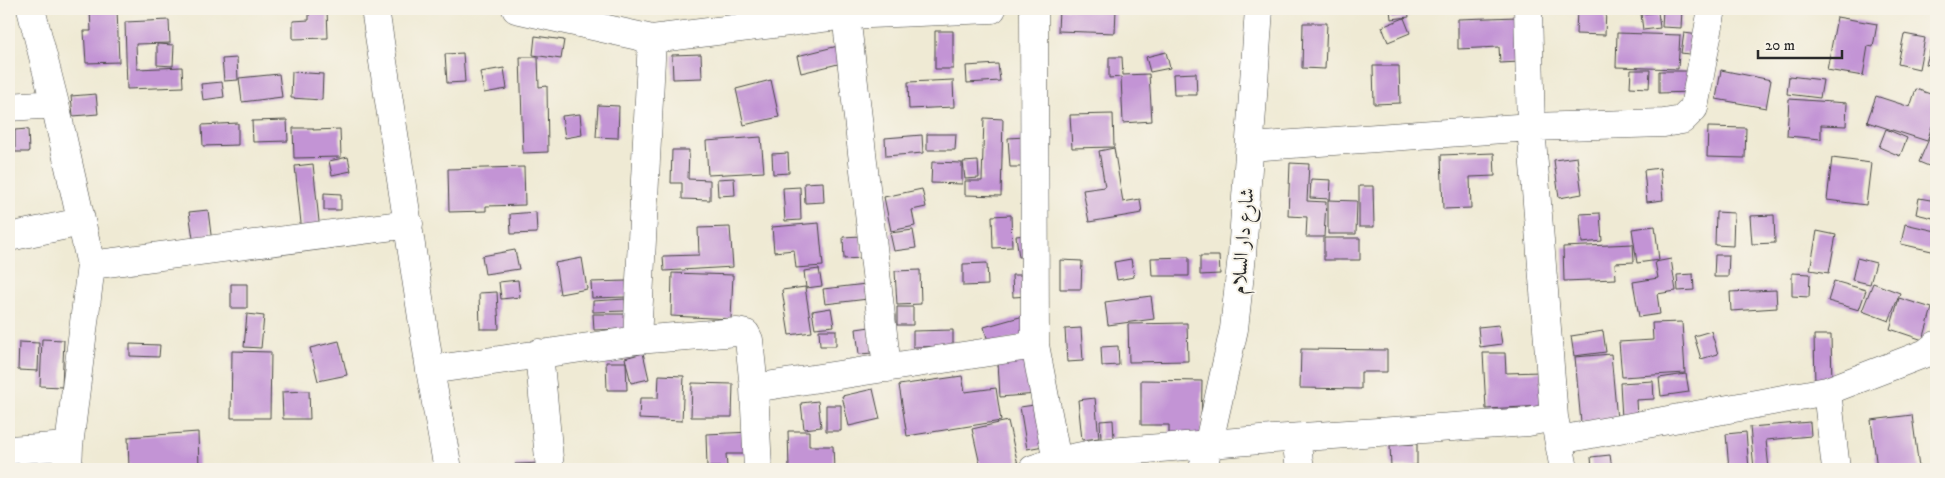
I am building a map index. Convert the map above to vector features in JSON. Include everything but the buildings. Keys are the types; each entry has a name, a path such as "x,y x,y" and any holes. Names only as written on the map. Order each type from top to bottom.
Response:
{"street":[{"path":"9,450 68,458 92,265 56,104 31,9"},
{"path":"375,9 430,370 448,469"},
{"path":"516,9 604,18 652,39 846,15 992,9"},
{"path":"1034,9 1035,345 1045,465 1097,453 1206,457 1296,438 1528,422 1557,429 1827,391 1926,353 1936,345"},
{"name":"شارع دار السلام","path":"1206,457 1234,329 1250,146 1259,9"},
{"path":"1528,9 1531,127 1557,429 1564,469"},
{"path":"1250,146 1531,127 1664,123 1682,120 1694,108 1712,9"},
{"path":"846,15 887,368"},
{"path":"637,340 652,39"},
{"path":"9,107 56,104"},
{"path":"9,237 81,222"},
{"path":"92,265 409,224"},
{"path":"430,370 637,340 737,332 746,334 749,340 754,388 758,469"},
{"path":"754,388 1035,345"},
{"path":"539,353 550,469"},
{"path":"1827,391 1836,469"},
{"path":"1296,438 1300,469"}]}
